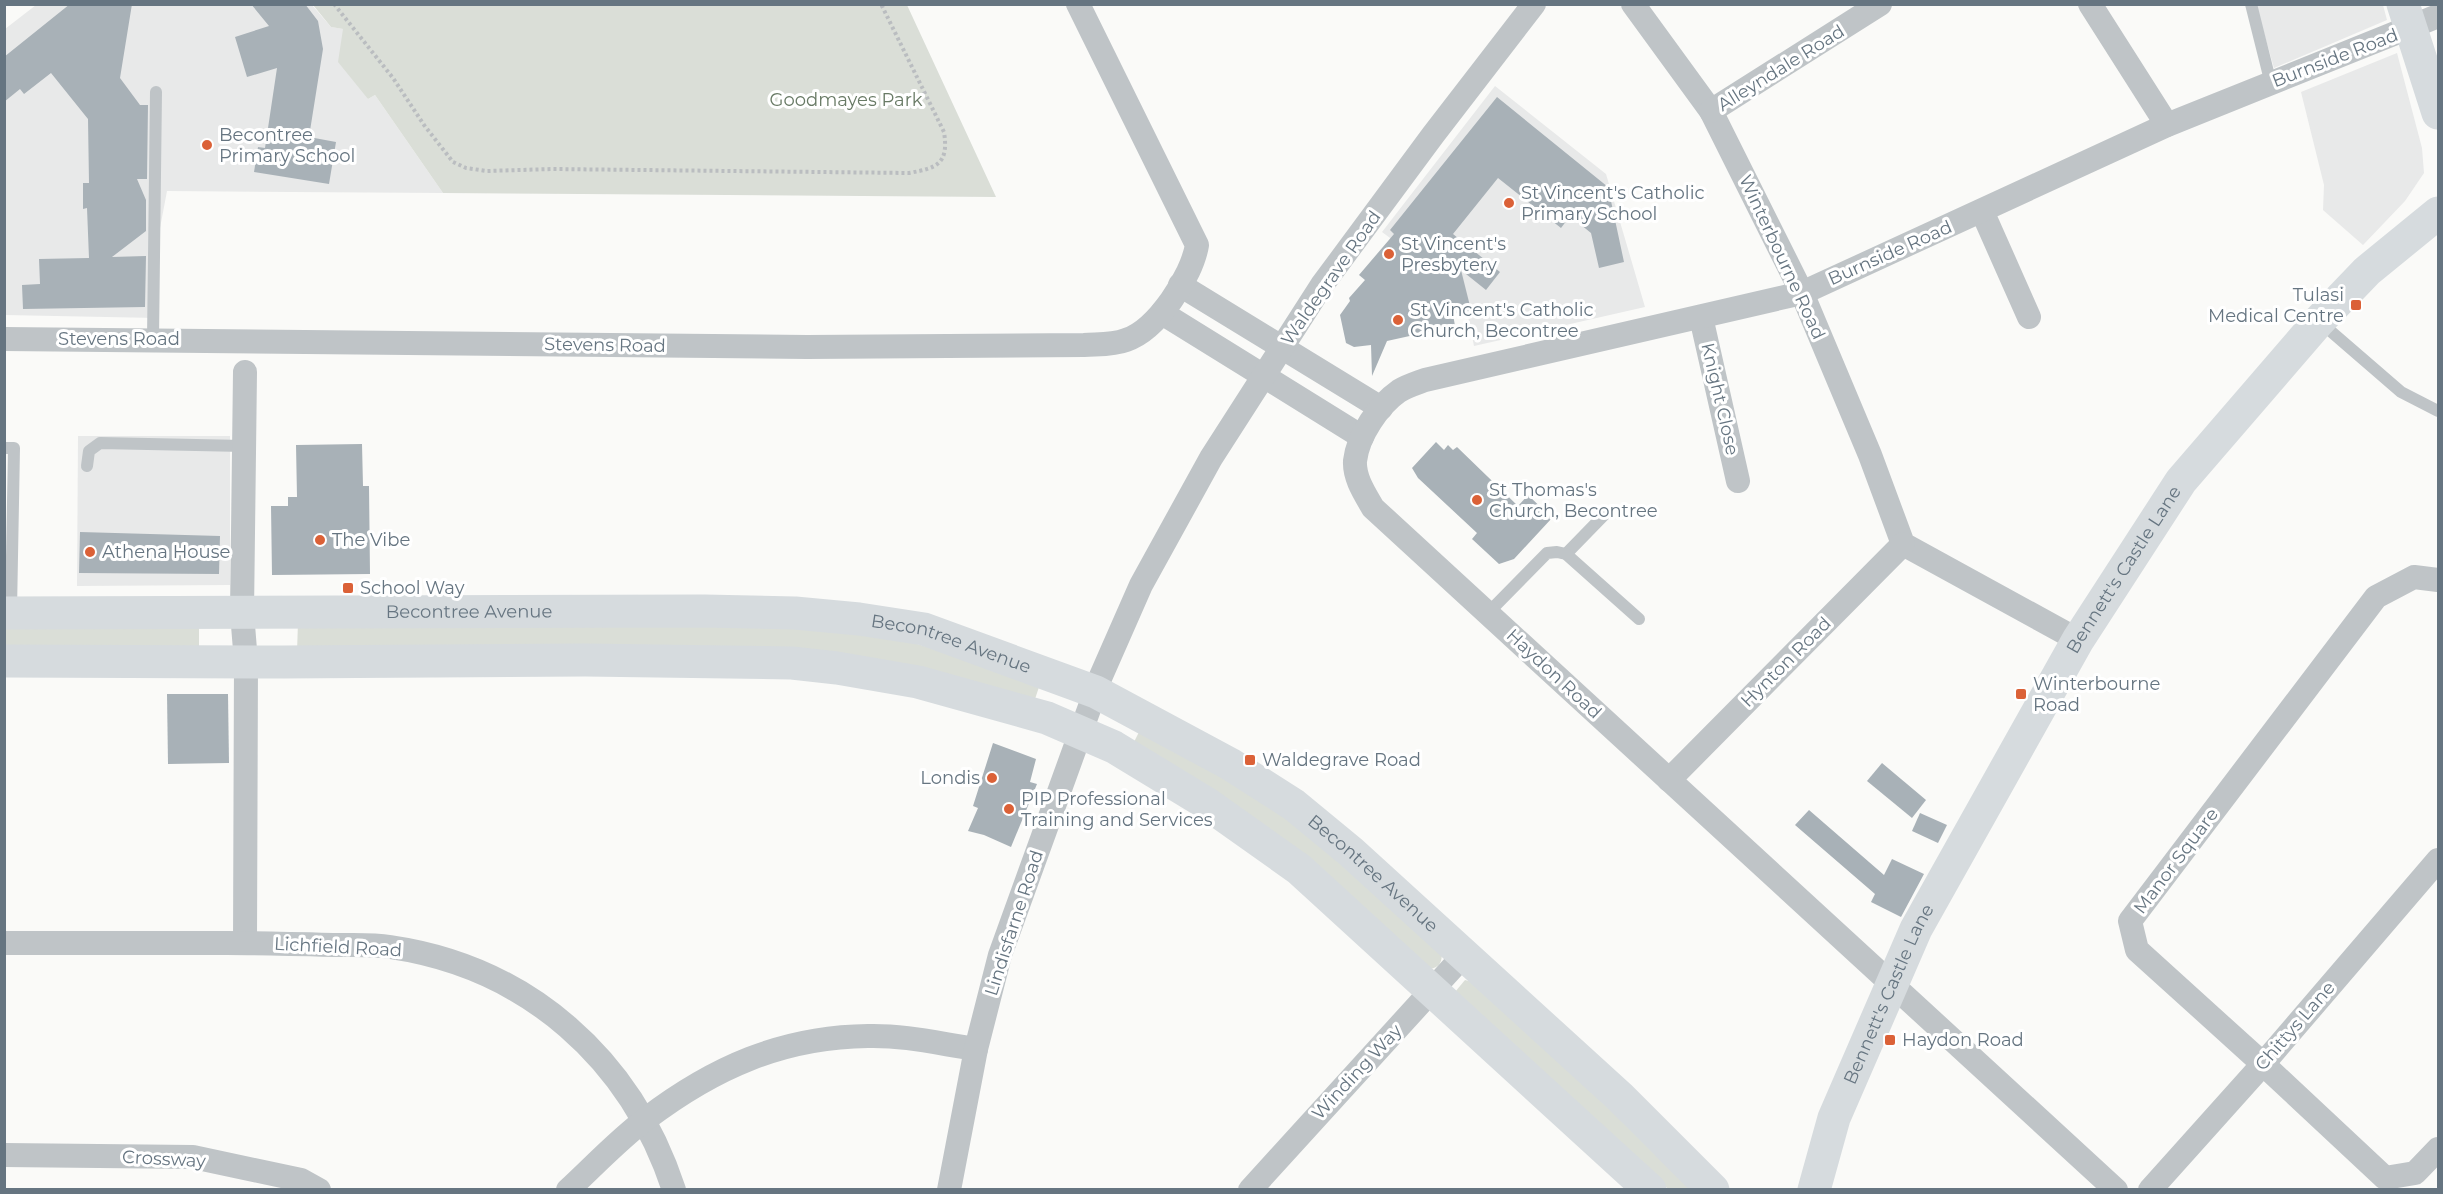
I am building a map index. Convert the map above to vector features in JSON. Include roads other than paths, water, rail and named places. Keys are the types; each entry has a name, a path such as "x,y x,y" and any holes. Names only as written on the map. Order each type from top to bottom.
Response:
{"street":[{"name":"Stevens Road","path":"4,339 807,347 1084,345 1128,340 1145,330 1162,313 1192,264 1197,245 1078,4"},
{"name":"Waldegrave Road","path":"1081,732 1141,585 1211,458 1329,275 1534,4"},
{"name":"Winterbourne Road","path":"1633,4 1712,111 1802,293 1870,455 1903,544"},
{"name":"Alleyndale Road","path":"1712,111 1880,4"},
{"path":"2090,4 2167,125"},
{"path":"2418,16 2439,113"},
{"name":"Burnside Road","path":"1355,462 1362,437 1381,408 1400,390 1425,380 1802,293 2167,125 2271,84 2418,16"},
{"path":"1982,211 2030,317"},
{"name":"Bennett's Castle Lane","path":"1814,1190 1834,1118 1916,929 2078,640 2181,482 2319,321 2367,271 2439,213"},
{"path":"1180,285 1381,408"},
{"path":"1162,313 1362,437"},
{"name":"Knight Close","path":"1701,317 1738,481"},
{"path":"244,372 242,613 246,662 246,943"},
{"name":"Haydon Road","path":"1355,462 1360,484 1373,508 2116,1190"},
{"path":"1903,544 2078,640"},
{"name":"Hynton Road","path":"1669,780 1903,544"},
{"name":"Manor Square","path":"2439,580 2414,577 2376,597 2130,921 2137,950 2385,1178 2415,1173 2439,1149"},
{"name":"Becontree Avenue","path":"8,613 704,611 806,614 859,619 924,630 1096,692 1230,764 1294,805 1351,852 1620,1097 1713,1190"},
{"path":"4,661 585,660 792,663 918,682 1047,718 1114,747 1206,803 1299,869 1650,1190"},
{"name":"Lindisfarne Road","path":"949,1190 976,1049 1000,955 1081,732"},
{"name":"Chittys Lane","path":"2150,1190 2263,1064 2439,860"},
{"name":"Lichfield Road","path":"4,943 246,943 389,947 448,960 486,974 530,998 568,1026 609,1067 644,1120 667,1167 674,1190"},
{"name":"Winding Way","path":"1250,1190 1464,955"},
{"path":"568,1190 644,1120 696,1083 741,1060 818,1040 868,1036 918,1040 976,1049"},
{"name":"Crossway","path":"4,1155 193,1157 301,1180 319,1190"}],"lane":[{"path":"2251,4 2271,84"},
{"path":"153,339 156,92"},
{"path":"2319,321 2401,392 2439,411"},
{"path":"87,466 89,451 100,443 244,446"},
{"path":"4,448 14,448 8,613"},
{"path":"1566,554 1605,514"},
{"path":"1488,613 1547,553 1557,552 1566,554 1639,619"}],"place":[{"name":"Becontree Primary School","path":"207,145"},
{"name":"St Vincent's Catholic Primary School","path":"1509,203"},
{"name":"St Vincent's Presbytery","path":"1389,254"},
{"name":"Tulasi Medical Centre","path":"2356,305"},
{"name":"St Vincent's Catholic Church, Becontree","path":"1398,320"},
{"name":"St Thomas's Church, Becontree","path":"1477,500"},
{"name":"The Vibe","path":"320,540"},
{"name":"Athena House","path":"90,552"},
{"name":"School Way","path":"348,588"},
{"name":"Winterbourne Road","path":"2021,694"},
{"name":"Waldegrave Road","path":"1250,760"},
{"name":"Londis","path":"992,778"},
{"name":"PIP Professional Training and Services","path":"1009,809"},
{"name":"Haydon Road","path":"1890,1040"}],"park label":[{"name":"Goodmayes Park","path":"846,100"}]}
